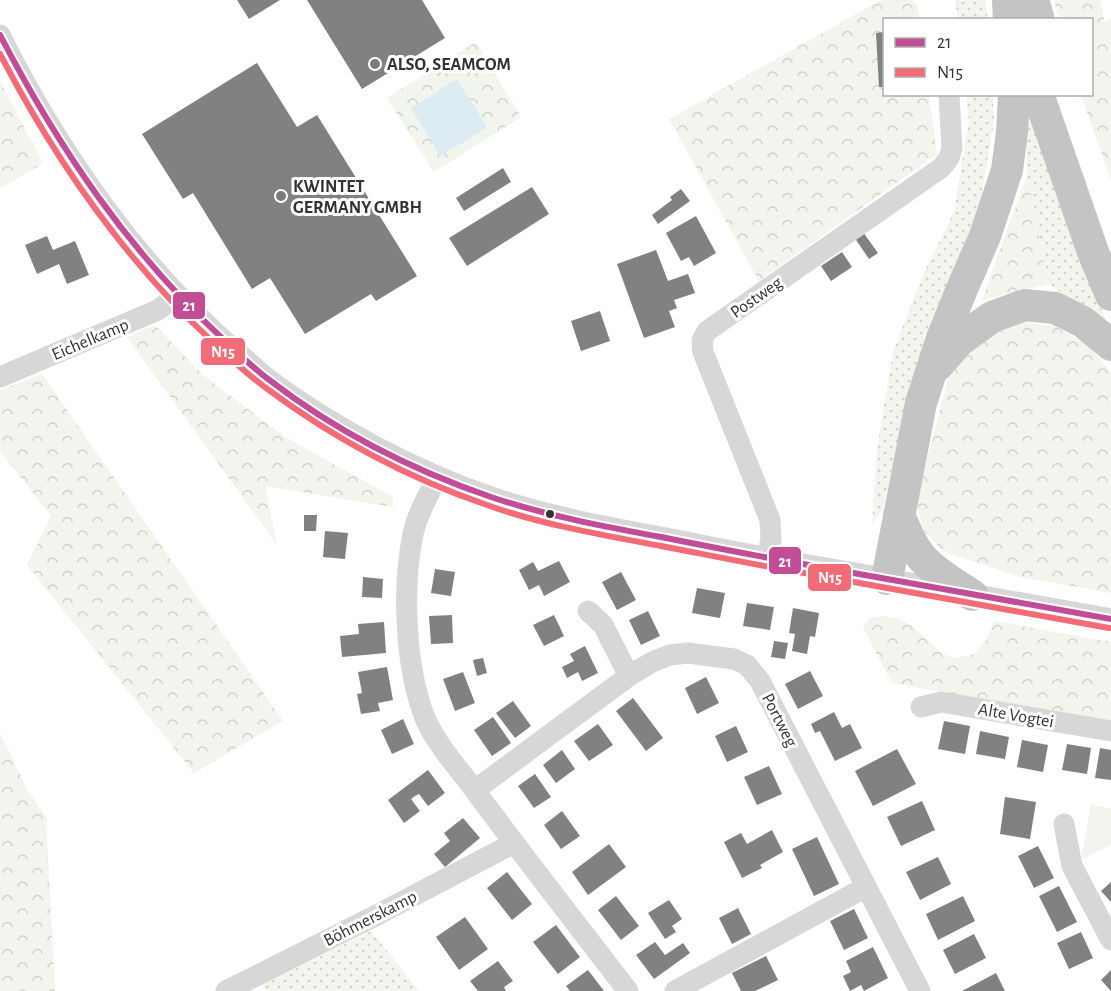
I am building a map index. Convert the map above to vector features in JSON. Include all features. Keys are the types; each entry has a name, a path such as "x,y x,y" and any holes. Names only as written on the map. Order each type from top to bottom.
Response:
{"highway":[{"path":"1009,18 1010,0"},
{"path":"1010,0 1016,18"},
{"path":"1033,0 1038,18"},
{"path":"887,579 921,403 942,338 985,236 1007,170 1014,96"},
{"path":"1039,96 1093,252 1111,295"},
{"path":"1061,96 1111,241"},
{"path":"931,374 960,340 992,317 1025,305 1055,308 1083,322 1111,345"},
{"path":"899,515 909,538 923,560 972,595"}],"street":[{"path":"0,35 45,120 74,164 113,218 177,295 216,334 268,379 335,424 388,453 489,496 548,514 767,559 1111,620"},
{"name":"Postweg","path":"767,559 771,539 770,520 703,352 702,340 707,331 941,168 949,158 952,148 949,96"},
{"name":"Eichelkamp","path":"0,377 158,310 177,295"},
{"path":"438,476 413,532 407,600 410,664 426,720 514,843 628,991"},
{"path":"588,611 603,625 629,676"},
{"name":"Portweg","path":"475,790 629,676 652,662 670,655 688,653 734,659 747,665 760,681 920,991"},
{"name":"Alte Vogtei","path":"921,707 941,702 1111,731"},
{"path":"1065,824 1072,866 1111,940"},
{"name":"Böhmerskamp","path":"226,991 514,843"},
{"path":"675,991 866,887"}],"green space":[{"path":"881,0 912,0 917,4 919,18 883,18 883,96 929,96 937,154 759,281 669,119"},
{"path":"955,0 985,0 988,18 958,18"},
{"path":"1054,0 1100,0 1105,23 1111,19 1111,180 1081,96 1093,96 1093,18 1059,18"},
{"path":"476,42 521,117 434,172 387,98"},
{"path":"0,81 43,163 0,189"},
{"path":"966,96 993,96 994,121 979,210 925,335 882,510 872,525 877,449 893,352 922,277 954,212 969,121"},
{"path":"1026,107 1108,326 1049,284 1027,175"},
{"path":"1027,175 1049,284 982,300"},
{"path":"1019,322 1055,326 1090,347 1111,373 1111,593 1020,577 943,551 924,531 916,502 949,376 980,341"},
{"path":"155,325 202,374 285,437 393,497 393,507 265,486 277,545 127,337"},
{"path":"42,374 283,721 194,773 27,565 51,516 0,451 0,390"},
{"path":"882,616 898,618 912,626 942,654 958,658 974,654 986,640 994,621 1111,642 1111,722 892,683 863,628 869,618"},
{"path":"0,733 27,789 46,817 55,991 0,991"},
{"path":"1091,804 1111,809 1111,845 1081,860"},
{"path":"371,931 419,991 266,991 262,985"}],"shaded area":[{"path":"457,79 487,127 440,156 411,108"}],"building":[{"path":"237,0 280,0 249,19"},
{"name":"ALSO, SEAMCOM","path":"307,0 422,0 445,38 362,89"},
{"path":"883,32 883,87 879,87 876,33"},
{"name":"KWINTET GERMANY GMBH","path":"257,63 297,127 317,115 417,276 376,301 371,294 305,334 270,278 252,289 193,193 183,199 142,134"},
{"path":"503,168 511,182 464,211 456,198"},
{"path":"532,187 549,214 467,266 449,238"},
{"path":"681,189 690,201 658,224 652,215 672,200 670,197"},
{"path":"696,216 716,253 694,266 689,257 681,261 666,233"},
{"path":"860,228 878,253 869,259 852,234"},
{"path":"47,236 53,250 75,241 89,275 67,284 59,264 37,274 25,245"},
{"path":"656,250 668,281 688,274 695,293 674,300 677,308 669,311 675,327 644,338 617,264"},
{"path":"842,252 852,267 831,281 821,266"},
{"path":"600,311 610,341 581,351 571,321"},
{"path":"304,515 317,515 316,531 304,531"},
{"path":"325,531 348,533 345,559 323,557"},
{"path":"559,561 570,582 544,596 539,585 529,590 519,570 533,562 538,571"},
{"path":"435,569 455,572 451,596 431,593"},
{"path":"621,572 636,600 617,610 602,582"},
{"path":"363,577 383,579 382,598 362,597"},
{"path":"697,588 725,593 720,618 692,613"},
{"path":"747,603 774,607 770,630 743,626"},
{"path":"793,608 819,613 815,637 810,636 807,654 792,651 795,634 789,633"},
{"path":"648,611 660,636 641,645 629,620"},
{"path":"452,615 453,643 431,644 429,616"},
{"path":"554,615 564,636 544,646 533,625"},
{"path":"384,622 386,653 342,657 340,636 359,634 358,624"},
{"path":"774,641 788,643 785,659 771,657"},
{"path":"585,646 598,673 582,681 578,672 567,678 562,667 574,661 570,654"},
{"path":"483,658 487,673 477,676 473,660"},
{"path":"387,667 393,700 378,703 380,711 361,714 357,694 362,693 358,672"},
{"path":"810,671 823,696 798,709 785,684"},
{"path":"463,672 475,703 455,711 443,679"},
{"path":"706,677 719,703 697,714 685,688"},
{"path":"633,698 663,738 646,751 616,711"},
{"path":"513,701 531,726 515,738 496,713"},
{"path":"834,712 842,728 850,724 862,748 835,761 820,731 815,733 811,724"},
{"path":"493,717 511,743 492,756 474,730"},
{"path":"403,719 414,744 392,754 381,730"},
{"path":"944,721 970,726 965,754 938,749"},
{"path":"598,724 613,745 589,761 574,741"},
{"path":"736,726 748,752 727,762 715,736"},
{"path":"980,731 1009,737 1005,759 976,754"},
{"path":"1022,740 1048,745 1043,772 1017,767"},
{"path":"1067,744 1091,748 1087,774 1062,770"},
{"path":"1100,748 1111,750 1111,780 1095,778"},
{"path":"897,749 916,784 873,806 855,771"},
{"path":"562,750 575,769 556,783 543,765"},
{"path":"769,766 782,794 757,805 744,777"},
{"path":"428,770 445,793 428,806 419,794 415,796 411,799 420,811 404,823 388,800"},
{"path":"535,774 551,797 534,808 518,786"},
{"path":"1005,797 1036,802 1030,839 1000,834"},
{"path":"922,801 935,830 901,846 887,817"},
{"path":"562,811 580,836 561,849 544,825"},
{"path":"463,818 480,838 445,867 434,854 450,841 444,833"},
{"path":"772,830 783,852 760,865 762,868 742,878 724,842 741,833 747,844"},
{"path":"817,837 839,884 814,896 792,849"},
{"path":"609,844 626,867 588,895 572,872"},
{"path":"1038,846 1054,878 1034,888 1018,856"},
{"path":"938,857 951,884 920,900 906,872"},
{"path":"507,872 532,904 512,920 487,888"},
{"path":"1111,882 1111,902 1101,891"},
{"path":"1059,886 1077,922 1057,932 1039,896"},
{"path":"616,896 639,926 621,940 598,910"},
{"path":"963,896 975,921 938,940 926,914"},
{"path":"669,900 682,919 672,926 676,932 665,939 648,913"},
{"path":"738,908 751,934 732,944 719,918"},
{"path":"854,909 868,938 844,950 830,921"},
{"path":"465,917 488,949 459,970 436,937"},
{"path":"556,925 580,957 558,974 533,942"},
{"path":"1081,932 1093,958 1069,969 1057,943"},
{"path":"974,934 986,958 955,974 943,950"},
{"path":"655,942 665,955 683,943 690,953 654,979 636,955"},
{"path":"873,947 888,978 864,991 861,985 850,991 843,976 851,972 846,961"},
{"path":"766,956 778,980 755,991 741,991 732,973"},
{"path":"498,961 513,981 504,987 506,991 478,991 470,981"},
{"path":"588,970 604,991 570,991 566,986"},
{"path":"1111,970 1111,991 1101,980"},
{"path":"996,973 1005,991 962,991"}],"transit line":[{"name":"21","path":"0,35 72,158 98,197 157,271 189,306 262,374 293,398 375,447 461,486 512,504 555,515 751,555 1111,619"},
{"name":"N15","path":"0,54 69,172 95,209 152,280 222,351 253,378 318,424 372,455 458,494 551,524 768,567 1109,628"}],"place":[{"name":"ALSO, SEAMCOM","path":"375,64"},
{"name":"KWINTET GERMANY GMBH","path":"281,196"}]}
